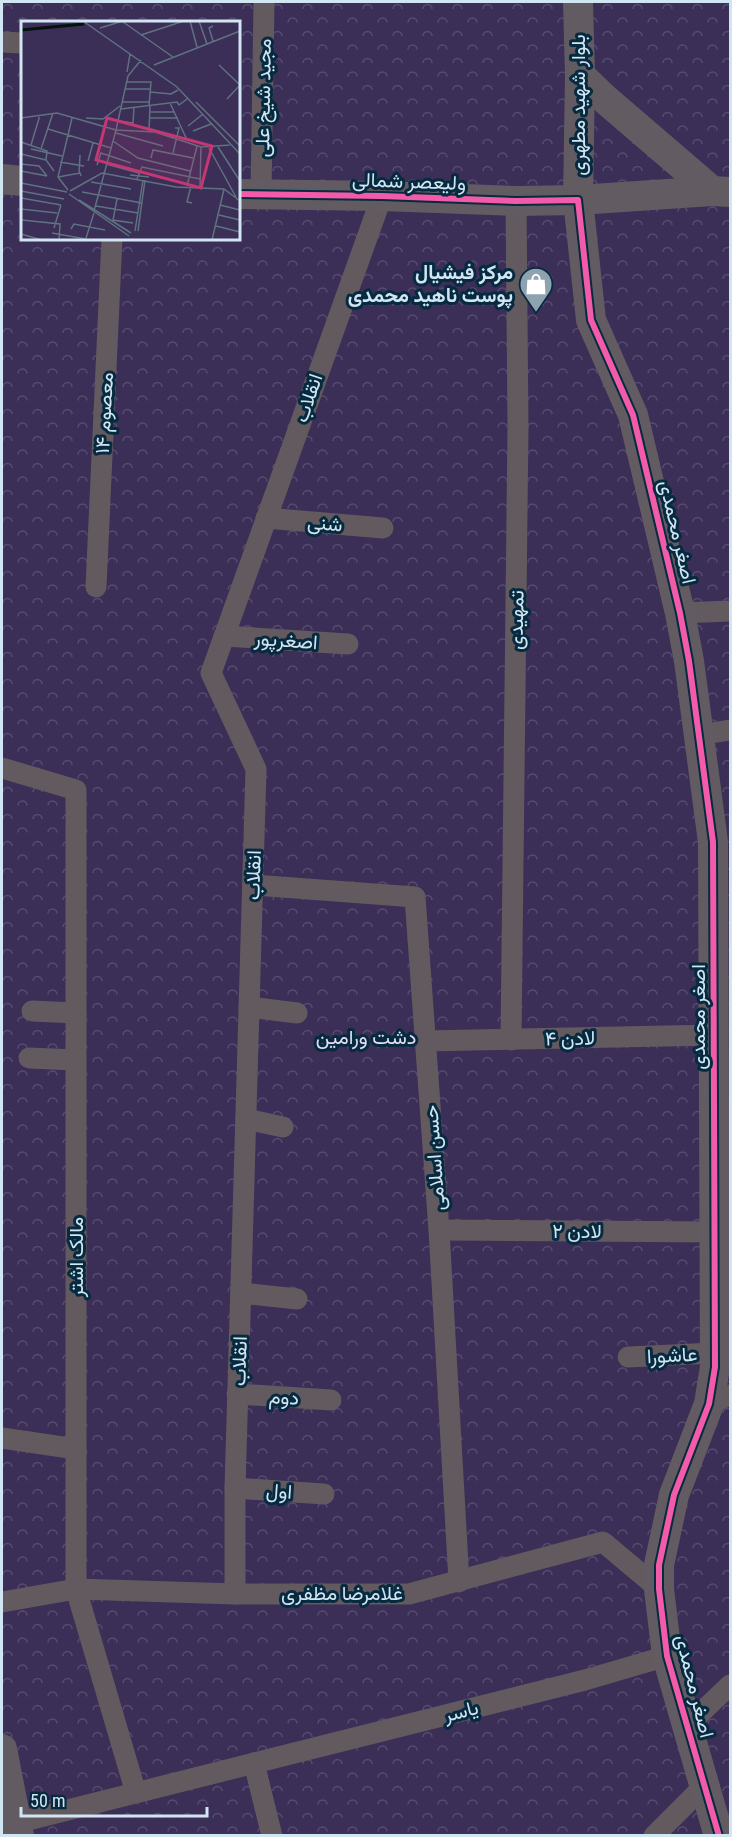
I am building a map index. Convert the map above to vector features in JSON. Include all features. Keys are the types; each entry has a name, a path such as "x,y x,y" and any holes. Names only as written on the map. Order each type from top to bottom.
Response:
{"street":[{"name":"مجید شیخ علی","path":"250,195 264,2"},
{"name":"بلوار شهید مطهری","path":"578,2 580,75 578,200 721,192"},
{"path":"2,42 21,43"},
{"path":"580,75 606,100 721,192"},
{"path":"2,179 21,181"},
{"name":"ولیعصر شمالی","path":"250,195 382,196 516,201 578,200"},
{"name":"انقلاب","path":"235,1594 237,1394 256,769 211,673 382,196"},
{"name":"اصغر محمدی","path":"578,200 591,320 633,415 680,614 714,842 715,1035 723,1071 723,1231 715,1353 720,1400 674,1495 659,1565 659,1589 666,1656 718,1836"},
{"name":"تمهیدی","path":"511,1040 518,439 516,201"},
{"name":"۱۴ معصوم","path":"96,587 112,240"},
{"name":"شنی","path":"266,518 383,528"},
{"path":"680,614 730,611"},
{"name":"اصغرپور","path":"224,636 348,644"},
{"path":"699,735 730,730"},
{"name":"مالک اشتر","path":"2,768 76,789 76,1589 136,1793"},
{"name":"حسن اسلامی","path":"253,885 415,897 439,1230 459,1582"},
{"path":"249,1007 297,1013"},
{"path":"32,1011 76,1013"},
{"name":"لادن ۴","path":"425,1041 715,1035"},
{"path":"29,1058 75,1060"},
{"path":"246,1119 283,1127"},
{"name":"لادن ۲","path":"439,1230 723,1231"},
{"path":"241,1293 297,1299"},
{"name":"عاشورا","path":"628,1357 715,1353"},
{"name":"دوم","path":"237,1394 331,1400"},
{"path":"2,1438 76,1449"},
{"name":"اول","path":"235,1488 324,1494"},
{"name":"غلامرضا مظفری","path":"2,1602 76,1589 235,1594 409,1594 603,1542 659,1589"},
{"name":"یاسر","path":"18,1829 136,1793 585,1680 666,1656"},
{"path":"687,1726 730,1685"},
{"path":"2,1749 18,1829"},
{"path":"255,1763 272,1836"},
{"path":"654,1836 704,1786"}],"green space":[{"name":"دشت ورامین","path":"2,2 730,2 730,1835 2,1835"}],"cycle path":[{"path":"240,194 516,201 578,200 591,320 633,415 680,613 689,661 713,842 715,1367 709,1404 674,1495 659,1565 659,1589 667,1656 719,1836"}],"place":[{"name":"مرکز فیشیال پوست ناهید محمدی","path":"536,313"}]}
